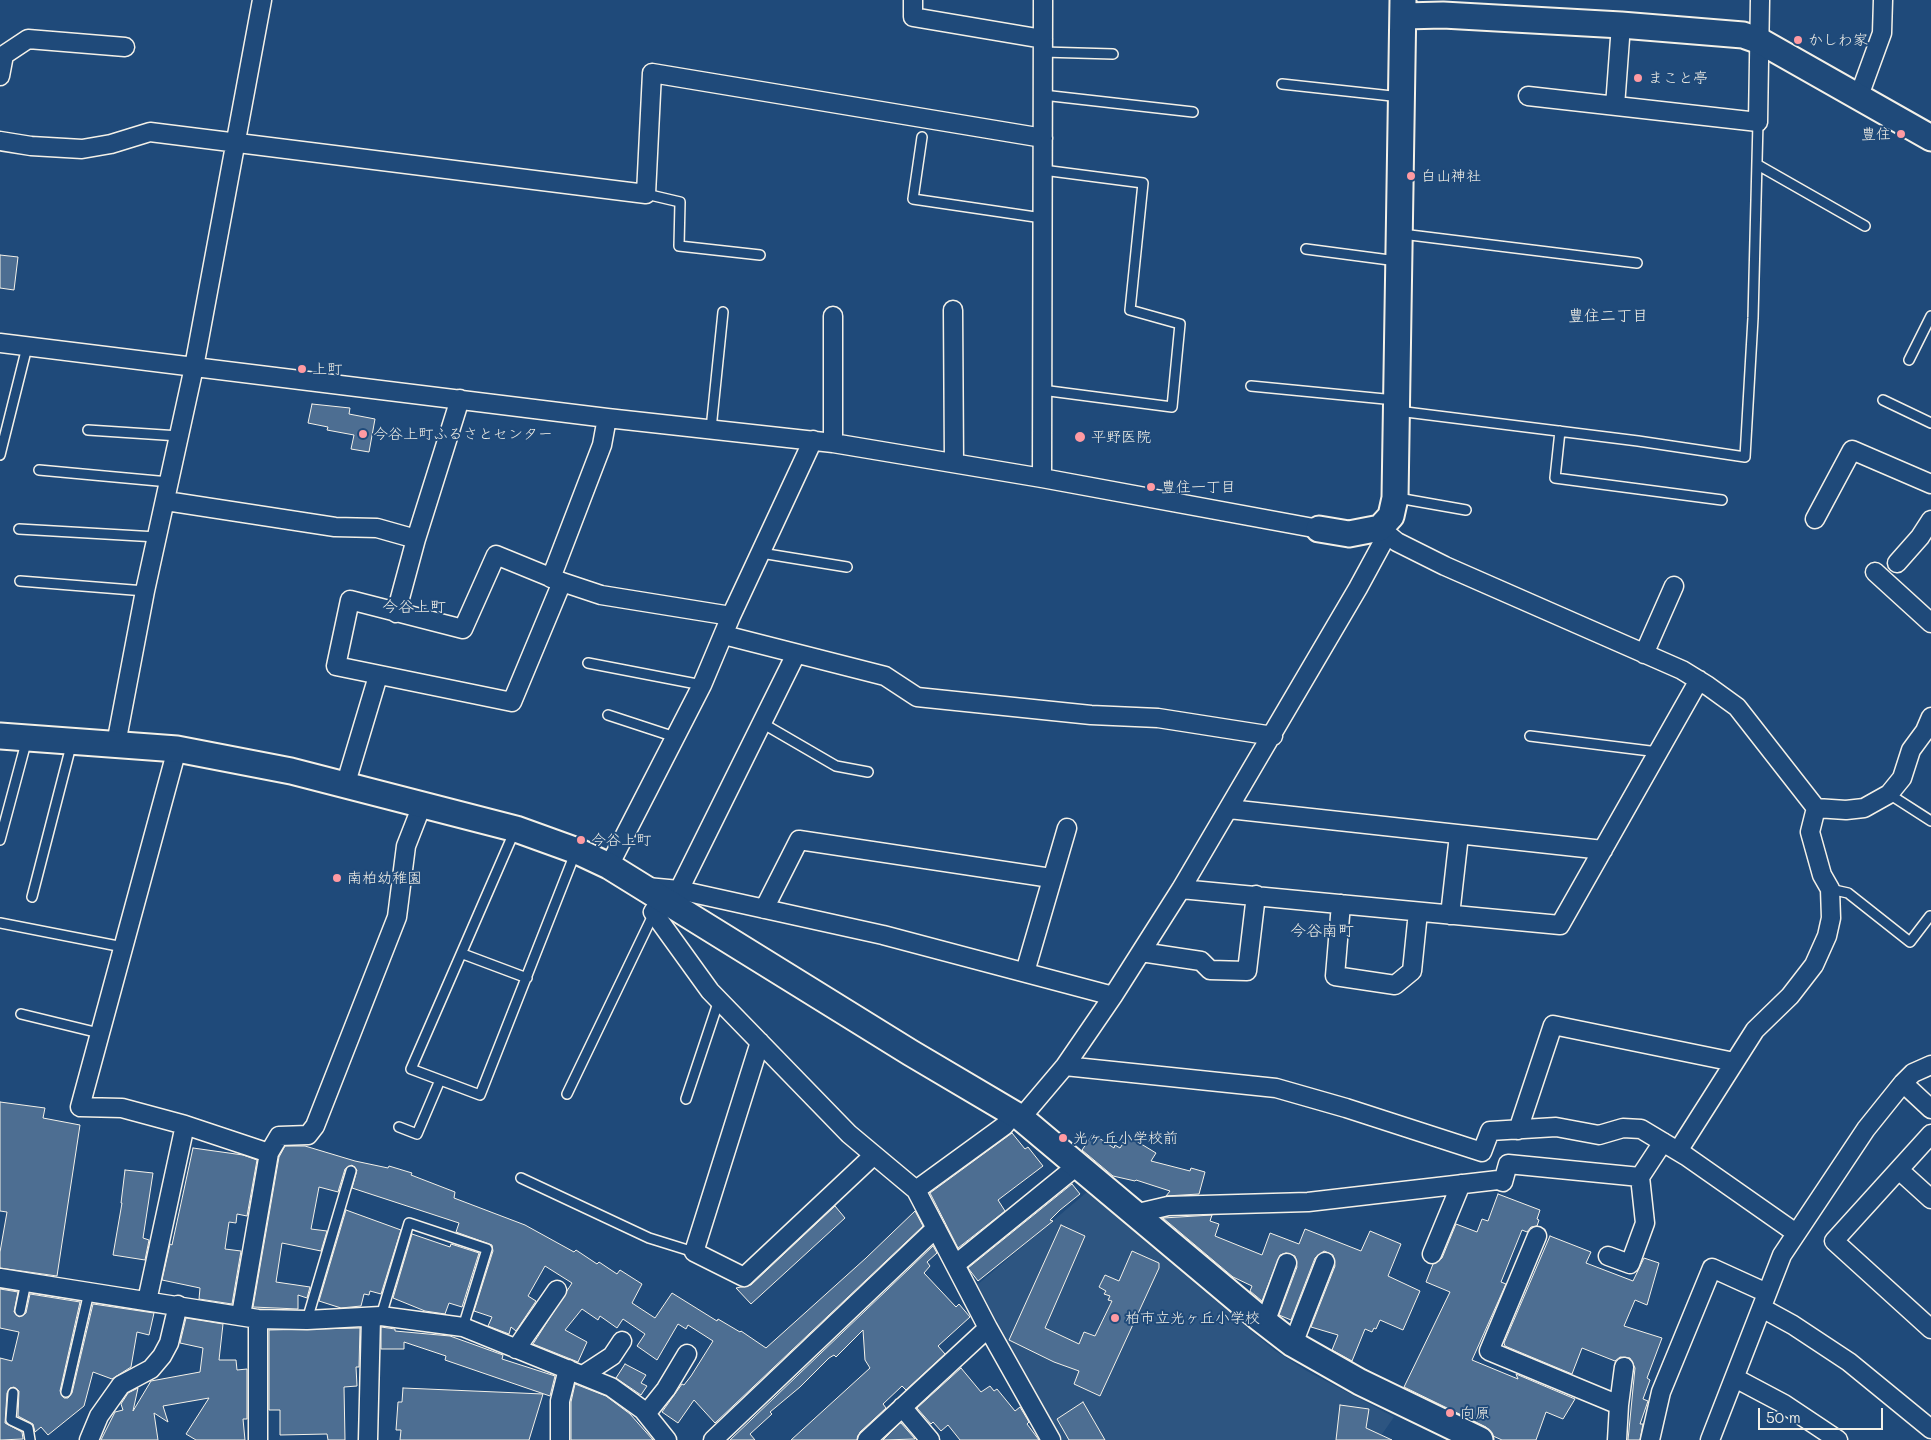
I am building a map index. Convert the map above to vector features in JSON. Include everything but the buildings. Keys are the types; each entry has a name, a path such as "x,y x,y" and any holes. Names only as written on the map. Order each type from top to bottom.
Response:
{"street":[{"path":"116,744 145,591 194,367 237,144 262,0"},
{"path":"913,0 913,17 1043,46"},
{"path":"1042,478 1043,0"},
{"path":"1528,96 1758,122 1760,0"},
{"path":"1859,96 1882,33 1883,0"},
{"path":"0,343 607,418 813,440 1042,478 1349,534 1380,528 1391,516 1395,498 1404,8 1443,15 1622,25 1723,33 1760,41 1930,134"},
{"path":"1615,106 1622,25"},
{"path":"0,76 4,55 28,39 125,47"},
{"path":"0,142 82,149 111,144 150,132 646,194 652,73 1043,138"},
{"path":"953,310 954,463"},
{"path":"833,316 833,443"},
{"path":"396,613 416,539 460,400"},
{"path":"607,418 602,445 556,580 512,702 336,666 350,600 463,629 496,555 556,580 601,595 731,616"},
{"path":"609,866 702,685 731,616 813,440"},
{"path":"1815,519 1852,450 1931,484"},
{"path":"166,501 335,527 377,528 416,539"},
{"path":"1897,563 1920,537 1931,520"},
{"path":"1380,528 1397,542 1445,566 1682,670 1699,680 1737,707 1816,808 1846,810 1864,808 1889,794 1902,778 1911,750 1925,731 1931,717"},
{"path":"916,1190 1017,1116 1065,1066 1113,996 1181,889 1273,736 1383,542 1380,528"},
{"path":"1875,572 1931,623"},
{"path":"1644,654 1674,586"},
{"path":"724,635 885,676 917,697 1090,715 1158,718 1273,736"},
{"path":"659,897 762,723 796,654"},
{"path":"345,786 378,676"},
{"path":"1181,889 1560,925 1699,680"},
{"path":"0,736 177,749 282,769 516,830 577,851 609,866 1017,1116 1265,1323 1294,1344 1445,1432 1480,1440"},
{"path":"177,749 80,1107 122,1108 185,1125 269,1153"},
{"path":"258,1440 249,1317 269,1153 279,1136 308,1135 314,1126 397,916 406,846 422,805"},
{"path":"1640,1177 1670,1146 1734,1062 1755,1030 1790,996 1814,965 1827,936 1831,918 1830,889 1822,875 1810,832 1816,808"},
{"path":"1229,810 1603,850"},
{"path":"1025,972 1067,828"},
{"path":"1450,914 1459,835"},
{"path":"764,909 799,840 1051,878"},
{"path":"1141,952 1201,961 1210,970 1247,971 1256,895"},
{"path":"659,897 764,909 883,935 1113,996"},
{"path":"659,897 719,1000 874,1156 916,1190 1048,1439"},
{"path":"1341,904 1335,976 1395,985 1412,971 1418,912"},
{"path":"1518,1130 1554,1025 1734,1062"},
{"path":"760,1042 694,1252 744,1277 874,1156"},
{"path":"1710,1440 1782,1254 1866,1129 1902,1083 1913,1073 1931,1065"},
{"path":"1065,1066 1276,1088 1346,1108 1482,1152 1490,1131 1556,1127 1599,1135 1623,1128 1641,1129 1670,1146 1796,1233"},
{"path":"1902,1083 1931,1109"},
{"path":"147,1300 185,1125"},
{"path":"1931,1134 1834,1242 1931,1328"},
{"path":"1134,1214 1168,1206 1308,1202 1498,1180 1503,1182 1508,1164 1640,1177"},
{"path":"956,1264 1078,1165"},
{"path":"1898,1170 1931,1199"},
{"path":"1608,1256 1630,1264 1645,1223 1640,1177"},
{"path":"1432,1254 1461,1184"},
{"path":"713,1440 936,1228"},
{"path":"1537,1236 1489,1351 1619,1405"},
{"path":"1294,1344 1325,1262"},
{"path":"1265,1323 1287,1263"},
{"path":"1650,1440 1661,1392 1712,1268 1764,1301 1793,1325 1849,1362 1931,1429"},
{"path":"0,1278 249,1317 307,1320 376,1316 463,1327 611,1386 646,1414 667,1440"},
{"path":"516,1349 557,1290"},
{"path":"89,1440 98,1416 121,1385 151,1369 162,1356 169,1342 178,1305"},
{"path":"368,1440 376,1316"},
{"path":"867,1440 988,1328"},
{"path":"560,1440 560,1401 576,1372 612,1356 622,1341"},
{"path":"646,1414 666,1389 687,1354"},
{"path":"1617,1440 1624,1367"},
{"path":"1735,1378 1784,1404 1838,1440"},
{"path":"902,1407 930,1440"}],"lane":[{"path":"1043,46 1113,54"},
{"path":"1282,84 1402,97"},
{"path":"1043,95 1193,112"},
{"path":"1251,386 1745,457 1758,165 1758,122"},
{"path":"922,137 913,199 1042,218"},
{"path":"1758,165 1866,226"},
{"path":"1042,390 1172,407 1180,324 1130,310 1143,183 1043,170"},
{"path":"646,194 680,202 678,246 760,255"},
{"path":"1400,234 1637,263"},
{"path":"1306,249 1399,261"},
{"path":"711,429 722,312"},
{"path":"1909,360 1931,316"},
{"path":"0,455 27,347"},
{"path":"1883,400 1931,423"},
{"path":"88,430 180,436"},
{"path":"1560,431 1555,478 1722,500"},
{"path":"39,470 169,482"},
{"path":"1395,498 1466,510"},
{"path":"19,529 157,537"},
{"path":"761,553 847,566"},
{"path":"20,581 145,591"},
{"path":"588,663 702,685"},
{"path":"608,715 675,737"},
{"path":"762,723 836,766 868,772"},
{"path":"1530,736 1658,752"},
{"path":"0,840 27,738"},
{"path":"32,897 72,741"},
{"path":"1889,794 1931,821"},
{"path":"516,830 411,1069 480,1095 577,851"},
{"path":"1830,889 1848,893 1910,942 1930,916"},
{"path":"567,1094 659,897"},
{"path":"0,923 123,947"},
{"path":"463,954 527,978"},
{"path":"686,1099 719,1000"},
{"path":"21,1014 99,1033"},
{"path":"399,1127 417,1134 440,1080"},
{"path":"307,1320 351,1171"},
{"path":"521,1178 649,1238 694,1252"},
{"path":"376,1316 410,1223 487,1249 463,1327"},
{"path":"20,1310 26,1282"},
{"path":"66,1392 89,1292"},
{"path":"13,1393 11,1420 28,1428 30,1440"}],"shaded area":[{"name":"柏市立光ヶ丘小学校","path":"1087,1192 1274,1350 1307,1371 1394,1417 1378,1440 1062,1440 977,1285"}],"place":[{"name":"かしわ家","path":"1798,40"},
{"name":"まこと亭","path":"1638,78"},
{"name":"豊住","path":"1901,134"},
{"name":"白山神社","path":"1411,176"},
{"name":"上町","path":"302,369"},
{"name":"今谷上町ふるさとセンター","path":"363,434"},
{"name":"平野医院","path":"1080,437"},
{"name":"豊住一丁目","path":"1151,487"},
{"name":"今谷上町","path":"581,840"},
{"name":"南柏幼稚園","path":"337,878"},
{"name":"光ヶ丘小学校前","path":"1063,1138"},
{"name":"柏市立光ヶ丘小学校","path":"1115,1318"},
{"name":"向原","path":"1450,1413"}],"district":[{"name":"豊住二丁目","path":"1608,316"},
{"name":"今谷上町","path":"414,607"},
{"name":"今谷南町","path":"1322,931"}]}
